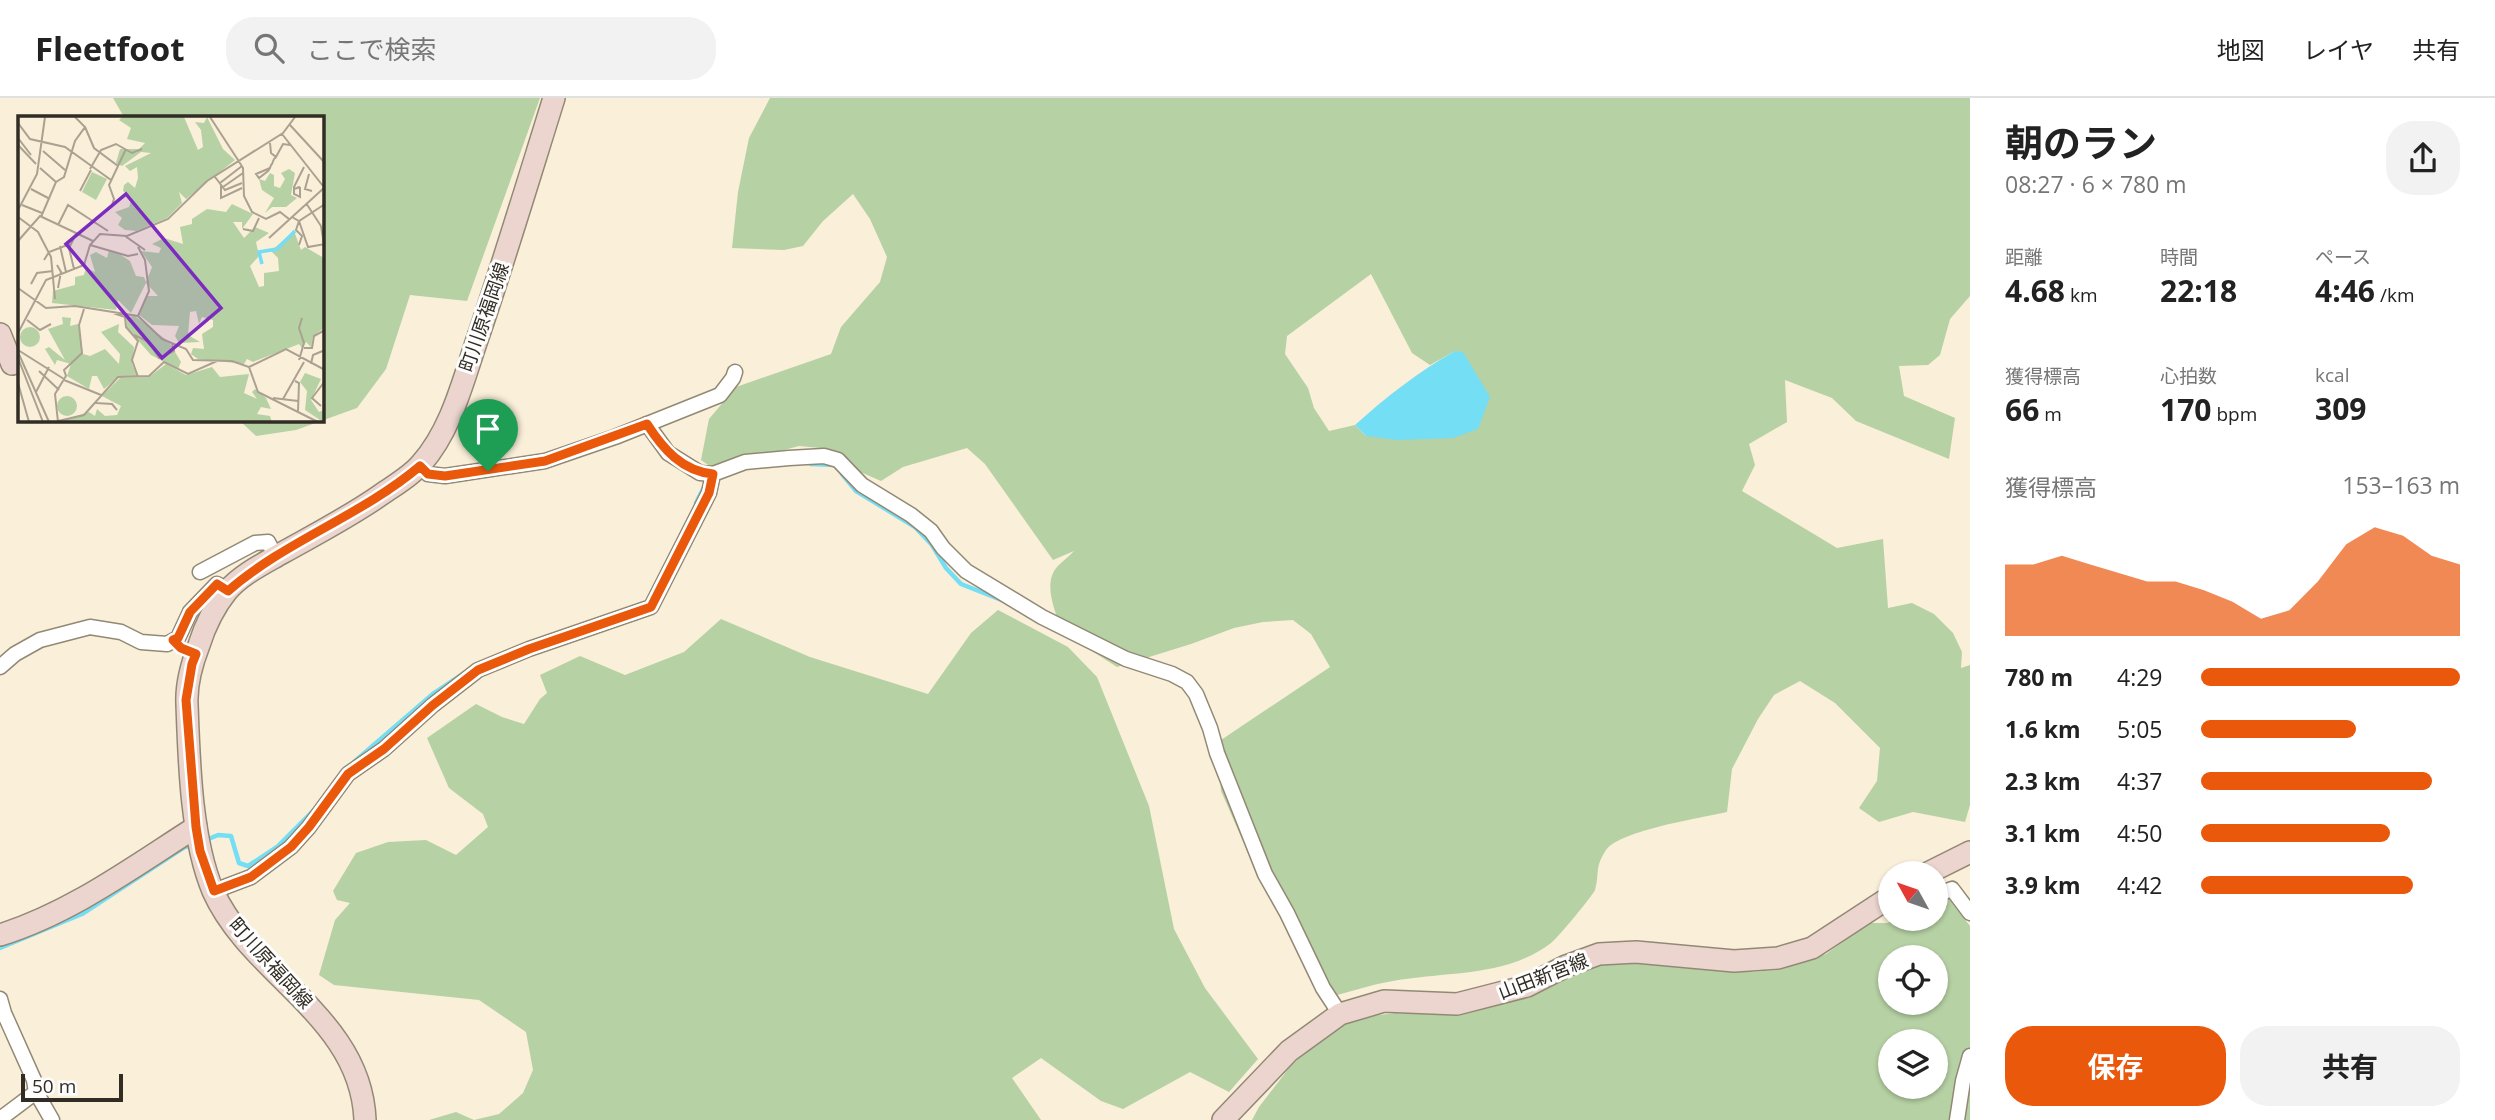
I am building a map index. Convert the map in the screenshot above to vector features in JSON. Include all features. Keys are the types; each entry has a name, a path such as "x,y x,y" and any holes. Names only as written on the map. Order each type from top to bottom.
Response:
{"main road":[{"name":"町川原福岡線","path":"365,1120 364,1098 354,1067 336,1038 235,927 214,891 200,851 196,827 186,700 192,664 222,587 370,503 420,466 441,436 498,278 554,98"},
{"path":"0,334 12,364"},
{"path":"0,935 23,928 77,902 196,827"},
{"path":"1948,863 1970,852"},
{"name":"山田新宮線","path":"1223,1120 1289,1051 1340,1014 1384,1001 1457,1004 1527,986 1566,966 1599,954 1636,952 1734,961 1778,958 1812,948 1878,909"}],"street":[{"path":"420,466 428,474 445,476 545,461 720,395 735,372"},
{"path":"647,424 668,453 700,473 713,474 745,462 824,456 838,460 862,485 911,515 931,531 943,548 967,571 1054,623 1126,659 1172,674 1186,682 1196,694 1210,728 1217,753 1265,874 1323,988 1340,1014"},
{"path":"214,891 251,877 291,847 348,774 384,749 433,705 478,670 529,649 651,607 709,493 713,474"},
{"path":"200,572 255,543 268,542 276,556"},
{"path":"0,667 15,654 40,640 90,627 121,632 141,642 167,644 178,638 190,612 222,587 225,557"},
{"path":"173,640 181,648 196,654"},
{"path":"1948,890 1952,889 1970,913"},
{"path":"0,999 34,1080 36,1092 52,1120"},
{"path":"1957,1120 1970,1056"},
{"path":"0,1119 36,1092"}],"green space":[{"path":"113,98 540,98 467,301 410,295 386,369 357,408 324,420 324,116 123,116"},
{"path":"770,98 1970,98 1970,296 1950,319 1940,355 1928,365 1899,366 1904,396 1955,418 1949,459 1856,421 1832,398 1785,380 1787,422 1749,444 1755,465 1742,491 1837,548 1883,539 1888,608 1912,603 1934,614 1953,633 1962,652 1961,668 1970,665 1970,805 1965,822 1913,812 1879,822 1859,808 1877,781 1880,748 1835,703 1800,681 1774,695 1758,719 1732,769 1727,812 1644,831 1614,843 1600,861 1593,894 1551,943 1533,954 1495,968 1393,981 1320,999 1279,912 1256,871 1221,791 1218,742 1330,667 1311,634 1293,620 1263,622 1234,628 1117,667 1062,632 1052,602 1051,578 1056,568 1074,551 1053,560 985,464 967,448 903,467 881,481 856,470 836,454 820,448 799,446 714,469 701,460 709,419 736,387 831,354 841,327 880,282 887,257 870,219 853,194 823,221 803,246 784,250 732,248 738,192 749,138","holes":["1371,274 1412,353 1430,365 1455,351 1366,436 1355,425 1329,431 1314,408 1308,388 1285,354 1287,336"]},
{"path":"241,422 318,422 296,430 256,436"},
{"path":"998,610 1068,647 1097,677 1149,806 1174,929 1205,988 1258,1059 1229,1092 1190,1072 1123,1109 1101,1101 1041,1058 1012,1078 1041,1120 474,1120 499,1114 523,1093 533,1070 526,1032 479,1000 334,985 319,975 335,920 350,903 337,900 333,891 356,853 388,842 426,840 456,855 488,827 483,814 449,788 427,738 476,704 524,724 547,693 540,675 580,656 625,675 684,652 721,619 810,657 928,694 971,633"},
{"path":"1949,899 1970,926 1970,1120 1252,1120 1289,1068 1314,1043 1356,1018 1395,1013 1453,1015 1546,988 1589,966 1622,963 1693,965 1750,972 1780,970 1826,954 1869,923 1878,923 1878,931 1948,931"},
{"path":"456,1112 474,1120 429,1120"}],"water":[{"path":"1455,351 1463,352 1490,397 1478,429 1453,438 1398,440 1366,436 1355,425 1403,385"}],"waterway":[{"path":"811,464 834,465"},
{"path":"842,474 856,491 915,527 961,584 1004,601"},
{"path":"696,503 706,488"},
{"path":"354,762 434,693 464,673"},
{"path":"206,840 218,835 231,836 239,863 248,866 277,847 313,811"},
{"path":"0,948 82,914 183,848 194,844"}],"route":[{"path":"647,424 668,453 677,460 700,473 713,474 709,493 651,607 529,649 478,670 433,705 384,749 348,774 291,847 251,877 214,891 200,851 196,827 186,700 196,654 181,648 173,640 178,638 190,612 217,584 228,591 254,568 370,503 420,466 428,474 445,476 488,471 545,461 647,424"}]}
